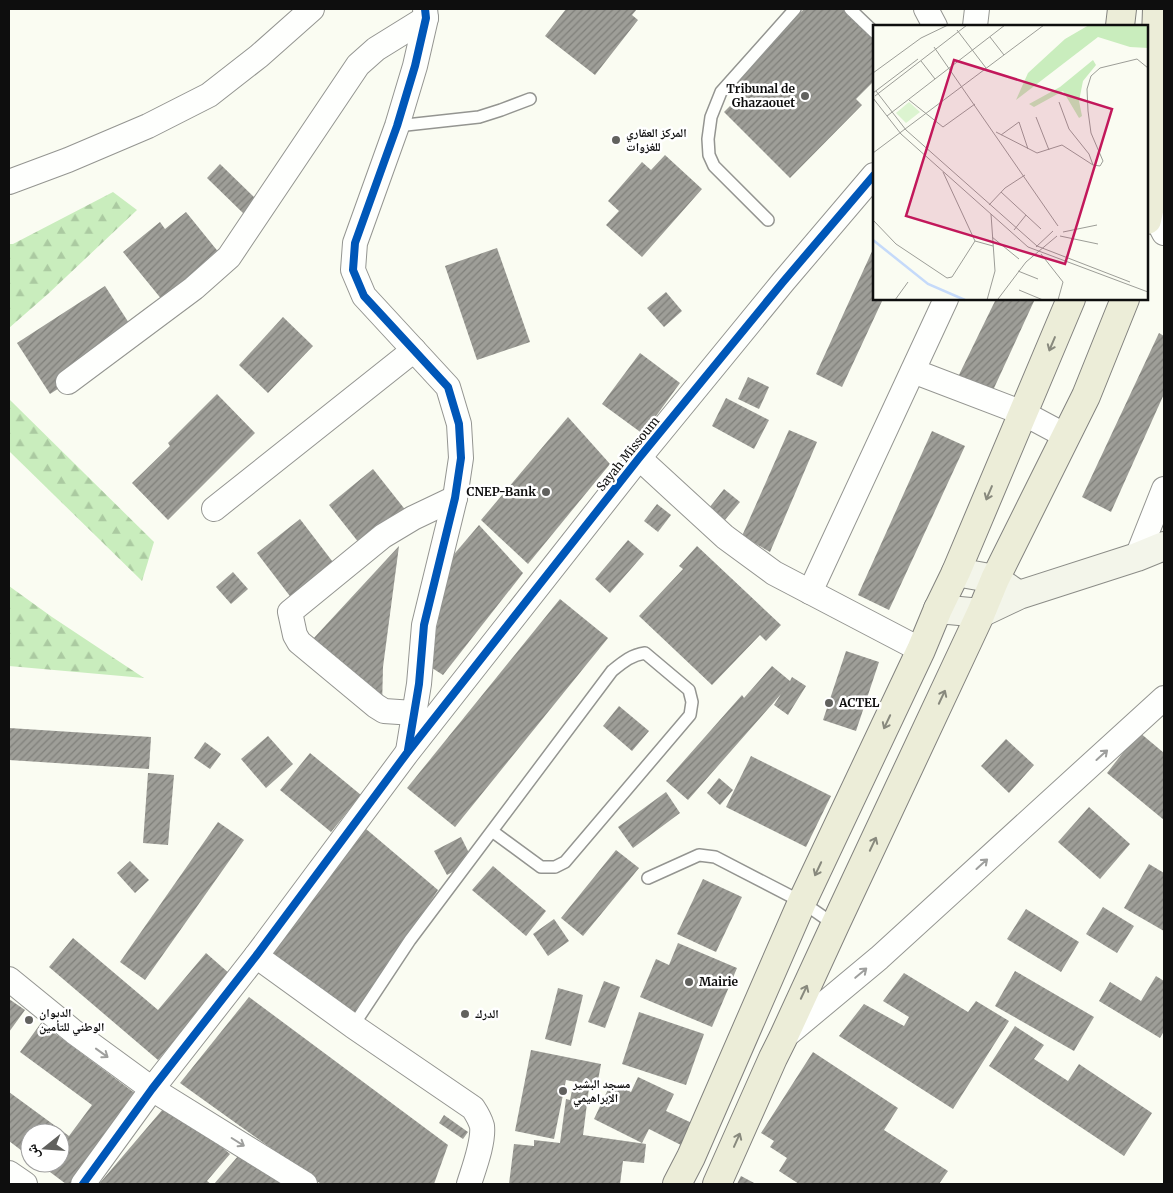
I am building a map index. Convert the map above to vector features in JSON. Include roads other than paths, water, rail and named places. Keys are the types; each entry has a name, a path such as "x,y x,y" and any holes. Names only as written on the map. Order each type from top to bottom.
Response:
{"main road":[{"path":"1120,25 1122,9"},
{"path":"1154,211 1157,9"},
{"path":"677,1184 691,1157 802,902 956,572 1071,300"},
{"path":"718,1184 772,1058 981,613 995,579 1086,396 1125,300"},
{"path":"938,609 981,613 1019,595 1137,558 1164,546"},
{"path":"956,572 995,579 1019,595"}],"street":[{"path":"9,182 139,130 209,95 259,56 312,9"},
{"path":"926,9 934,25"},
{"path":"975,25 976,9"},
{"path":"407,753 419,684 424,625 455,498 461,458 459,424 448,387 364,296 353,270 356,243 397,126 415,66 426,14"},
{"path":"68,382 194,288 229,257 358,65 376,49 426,14"},
{"name":"Sayah Missoum","path":"83,1184 152,1089 256,956 407,753 639,458 777,289 873,176"},
{"path":"810,592 946,300"},
{"path":"214,509 414,350"},
{"path":"913,371 1023,413 1066,436"},
{"name":"Sayah Missoum","path":"639,458 725,537 774,573 921,650"},
{"path":"1137,558 1164,490"},
{"path":"414,713 384,711 376,706 298,642 292,626 290,612 384,536 413,518 455,498"},
{"path":"783,1038 879,958 1164,698"},
{"path":"256,956 353,1026 473,1108 482,1124 482,1133 469,1184"},
{"path":"9,979 74,1032 152,1089 305,1184"},
{"path":"9,1173 25,1184"}],"lane":[{"path":"768,220 714,166 709,155 708,139 712,117 721,92 794,9"},
{"path":"850,9 873,31"},
{"path":"397,126 479,117 530,99"},
{"path":"353,1026 410,940 612,671 635,654 645,653 689,690 692,702 690,715 565,862 555,867 541,867 492,831"},
{"path":"648,878 699,855 715,857 802,902 835,925"}],"place":[{"name":"Tribunal de Ghazaouet","path":"805,96"},
{"name":"المركز العقاري للغزوات","path":"616,140"},
{"name":"CNEP-Bank","path":"546,492"},
{"name":"ACTEL","path":"829,703"},
{"name":"Mairie","path":"689,982"},
{"name":"الدرك","path":"465,1014"},
{"name":"الديوان الوطني للتأمين","path":"29,1020"},
{"name":"مسجد البشير الإبراهيمي","path":"563,1091"}]}
